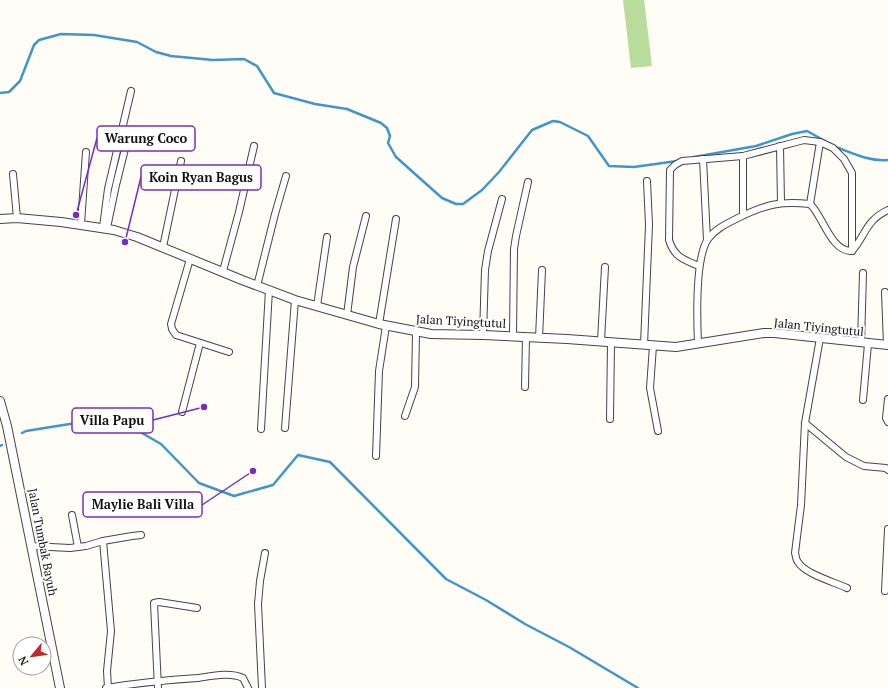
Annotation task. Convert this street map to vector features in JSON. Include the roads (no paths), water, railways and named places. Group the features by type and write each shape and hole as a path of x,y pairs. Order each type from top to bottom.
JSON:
{"street":[{"path":"105,228 108,189 131,90"},
{"path":"699,266 676,255 671,248 669,240 669,179 670,170 674,165 682,161 743,156 804,140 820,142 833,148 844,159 852,173 852,250"},
{"path":"105,228 127,141"},
{"path":"820,142 810,204 832,239 843,250 852,250"},
{"path":"223,272 239,212 254,146"},
{"path":"780,146 781,203"},
{"path":"81,224 86,152"},
{"path":"743,156 743,215"},
{"path":"698,344 699,266 707,240 703,159"},
{"path":"163,247 181,161"},
{"path":"14,174 17,218"},
{"path":"257,286 286,176"},
{"path":"644,345 649,225 647,181"},
{"path":"513,336 514,250 528,182"},
{"path":"483,335 485,270 488,251 502,199"},
{"path":"707,240 718,229 743,215 770,204 810,204"},
{"path":"852,250 873,220 888,210"},
{"path":"347,315 353,266 366,216"},
{"name":"Jalan Tiyingtutul","path":"0,219 17,218 81,224 105,228 137,237 295,300 382,325 416,332 431,334 513,336 676,347 764,333 887,345"},
{"path":"376,456 382,325 396,219"},
{"path":"317,306 326,237"},
{"path":"190,259 171,327 176,335 229,352"},
{"path":"601,342 605,267"},
{"path":"539,338 542,270"},
{"path":"863,273 865,343 863,400"},
{"path":"261,429 269,290"},
{"path":"885,292 887,345"},
{"path":"285,428 295,300"},
{"path":"405,416 415,387 416,332"},
{"path":"525,387 526,337"},
{"path":"820,338 805,423 801,505 795,553 796,561 800,566 847,588"},
{"path":"182,412 200,342"},
{"path":"610,419 611,342"},
{"path":"653,346 650,388 658,431"},
{"path":"888,400 886,418 888,422"},
{"name":"Jalan Tumbak Bayuh","path":"0,401 7,426 60,688"},
{"path":"805,423 846,457 864,466 886,468 888,470"},
{"path":"72,515 78,547"},
{"path":"885,591 888,529"},
{"path":"31,546 70,548 141,535"},
{"path":"102,541 111,631 107,670 107,688 158,685 222,675 238,676 243,678 248,688"},
{"path":"262,688 258,604 265,553"},
{"path":"158,685 154,603 159,602 197,608"}],"waterway":[{"path":"0,93 9,92 20,81 34,45 39,40 61,34 94,35 137,42 156,52 171,56 213,60 244,59 257,66 274,93 315,104 347,109 381,123 387,128 390,136 388,143 396,157 442,198 456,204 463,204 482,190 499,172 532,130 553,121 560,122 588,136 609,166 634,167 677,161"},
{"path":"694,157 756,146 792,134 807,131 825,141"},
{"path":"833,146 874,160 888,160"},
{"path":"22,433 26,431 76,423 123,422 161,444 199,483 234,496 273,485 298,455 330,462 446,579 569,647 638,688"}],"place":[{"name":"Warung Coco","path":"76,215"},
{"name":"Koin Ryan Bagus","path":"125,242"},
{"name":"Villa Papu","path":"204,407"},
{"name":"Maylie Bali Villa","path":"253,471"}]}
